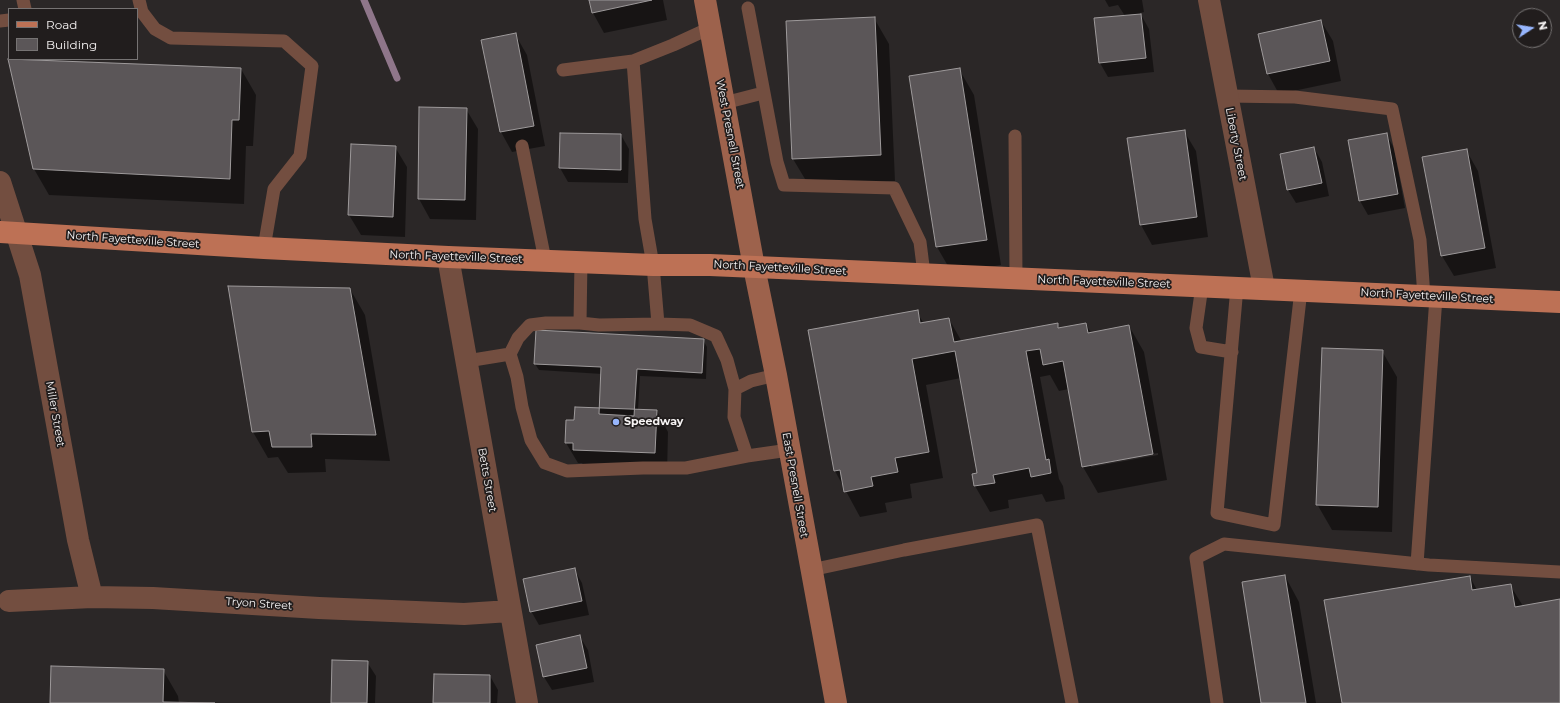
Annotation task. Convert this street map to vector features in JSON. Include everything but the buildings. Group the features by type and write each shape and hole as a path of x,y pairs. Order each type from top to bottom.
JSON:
{"main road":[{"name":"West Presnell Street","path":"705,0 754,267"},
{"name":"North Fayetteville Street","path":"8,232 264,248 448,257 710,265 1560,302"},
{"name":"East Presnell Street","path":"754,267 776,375 836,703"}],"street":[{"name":"Liberty Street","path":"1209,0 1264,288"},
{"name":"Miller Street","path":"0,182 8,232 30,275 78,540 92,597"},
{"name":"Betts Street","path":"448,257 527,703"},
{"name":"Tryon Street","path":"4,601 92,597 153,598 319,608 464,614 510,611"}],"lane":[{"path":"139,8 154,29 171,38 284,40 312,66 300,156 274,189 264,248"},
{"path":"748,8 777,162 784,185 894,188 920,242 924,274"},
{"path":"563,70 633,61 673,46 710,28"},
{"path":"633,61 645,219 653,264 658,324"},
{"path":"724,103 763,93"},
{"path":"1227,96 1295,97 1392,109 1420,240 1430,297 1417,564"},
{"path":"1015,136 1016,278"},
{"path":"522,146 545,260"},
{"path":"580,323 581,261"},
{"path":"1202,286 1196,328 1201,347 1232,352"},
{"path":"1238,287 1217,513 1274,525 1301,290"},
{"path":"747,456 734,417 734,389 727,360 716,336 690,325 600,325 546,322 530,325 518,338 510,354 517,377 522,408 531,440 545,463 568,471 636,468 686,468 747,456 789,450"},
{"path":"467,362 510,354"},
{"path":"734,389 751,381 776,375"},
{"path":"811,570 904,550 1037,525 1072,703"},
{"path":"1217,703 1196,558 1224,544 1417,564 1560,572"}],"waterway":[{"path":"364,0 397,78"}],"place":[{"name":"Speedway","path":"616,422"}]}
